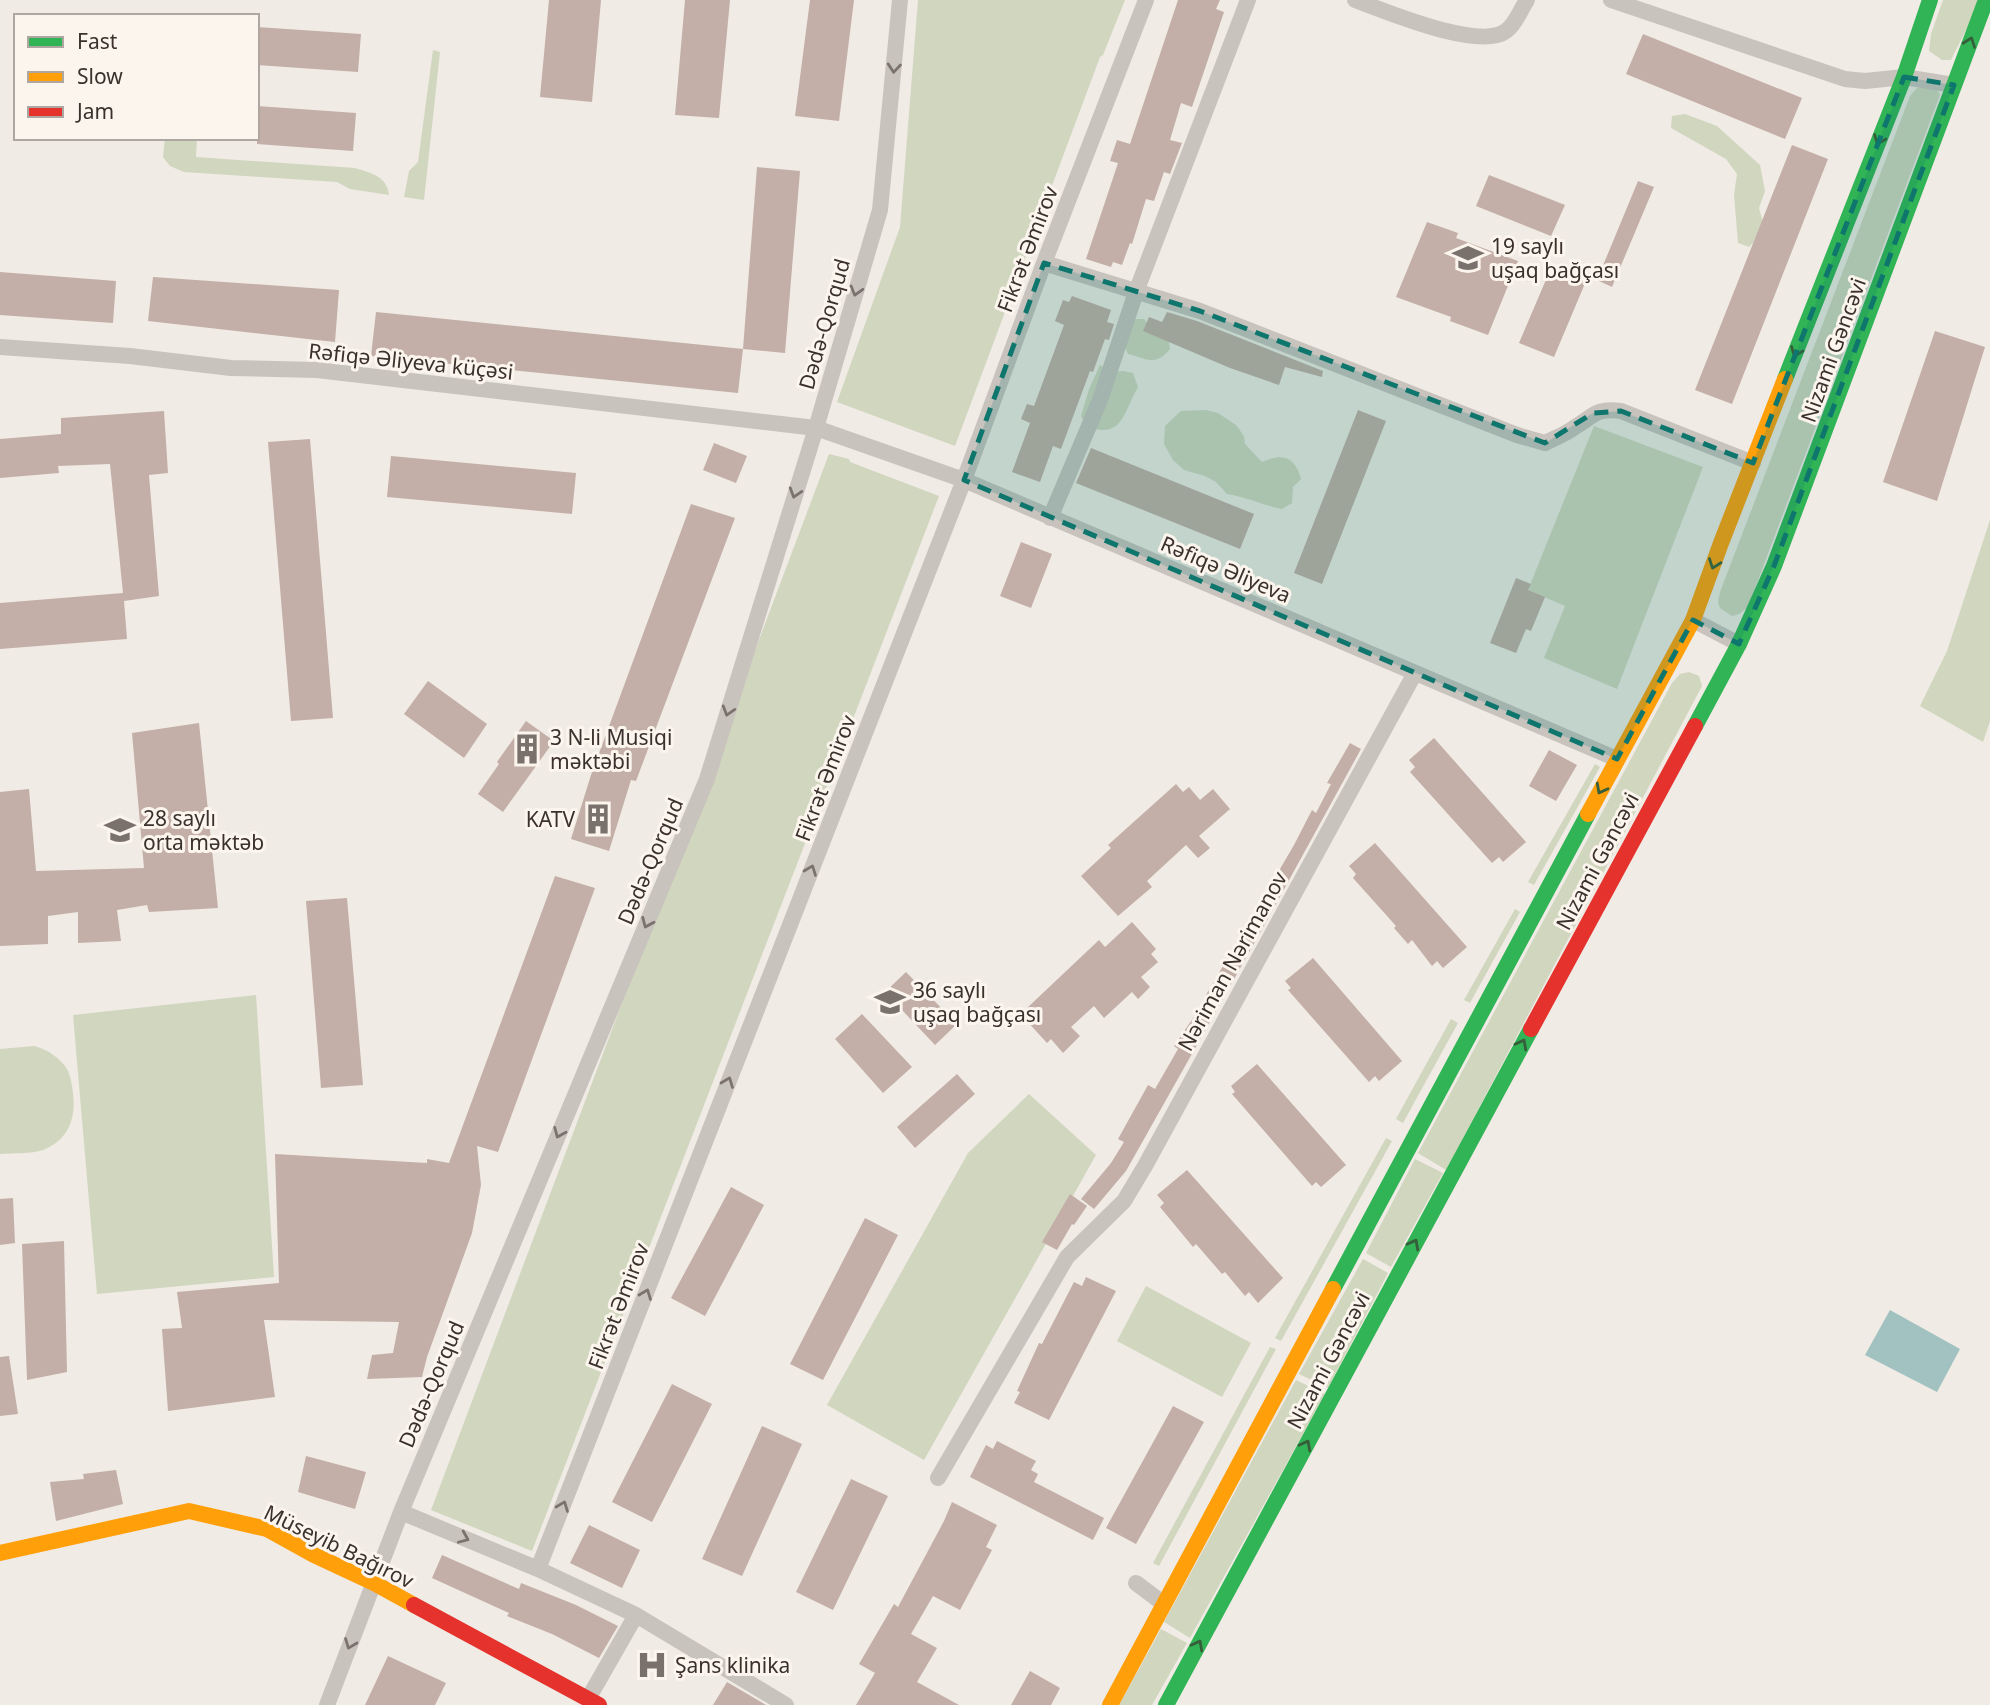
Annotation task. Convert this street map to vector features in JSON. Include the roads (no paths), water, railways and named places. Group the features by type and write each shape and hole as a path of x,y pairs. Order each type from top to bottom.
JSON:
{"main road":[{"name":"Nizami Gəncəvi","path":"1110,1705 1693,620 1904,77 1930,0"},
{"name":"Nizami Gəncəvi","path":"1166,1705 1739,644 1774,566 1986,0"},
{"name":"Müseyib Bağırov","path":"0,1553 189,1511 267,1530 374,1583 594,1702"}],"street":[{"name":"Dədə-Qorqud","path":"327,1705 401,1512 707,779 816,428 880,210 900,0"},
{"name":"Fikrət Əmirov","path":"538,1569 964,480 1044,263 1146,0"},
{"path":"1050,518 1100,400 1136,292 1248,0"},
{"path":"1355,0 1442,31 1474,36 1495,36 1507,30 1528,0"},
{"path":"1611,0 1845,79 1865,81 1904,77 1954,85"},
{"path":"1044,263 1200,312 1545,443 1575,428 1593,413 1621,411 1753,463"},
{"name":"Rəfiqə Əliyeva küçəsi","path":"0,347 130,356 232,368 317,370 816,428"},
{"name":"Rəfiqə Əliyeva","path":"816,428 964,480 1617,759"},
{"path":"1693,620 1739,644"},
{"name":"Nəriman Nərimanov","path":"939,1478 1067,1256 1124,1200 1131,1189 1415,673"},
{"path":"401,1512 538,1569 636,1615 786,1705"},
{"path":"1136,1583 1164,1604"},
{"path":"594,1702 636,1615"}],"water":[{"path":"1890,1310 1960,1349 1937,1392 1865,1355"}],"place":[{"name":"19 saylı uşaq bağçası","path":"1468,258"},
{"name":"3 N-li Musiqi məktəbi","path":"527,749"},
{"name":"KATV","path":"598,819"},
{"name":"28 saylı orta məktəb","path":"120,830"},
{"name":"36 saylı uşaq bağçası","path":"890,1002"},
{"name":"Şans klinika","path":"652,1665"}]}
